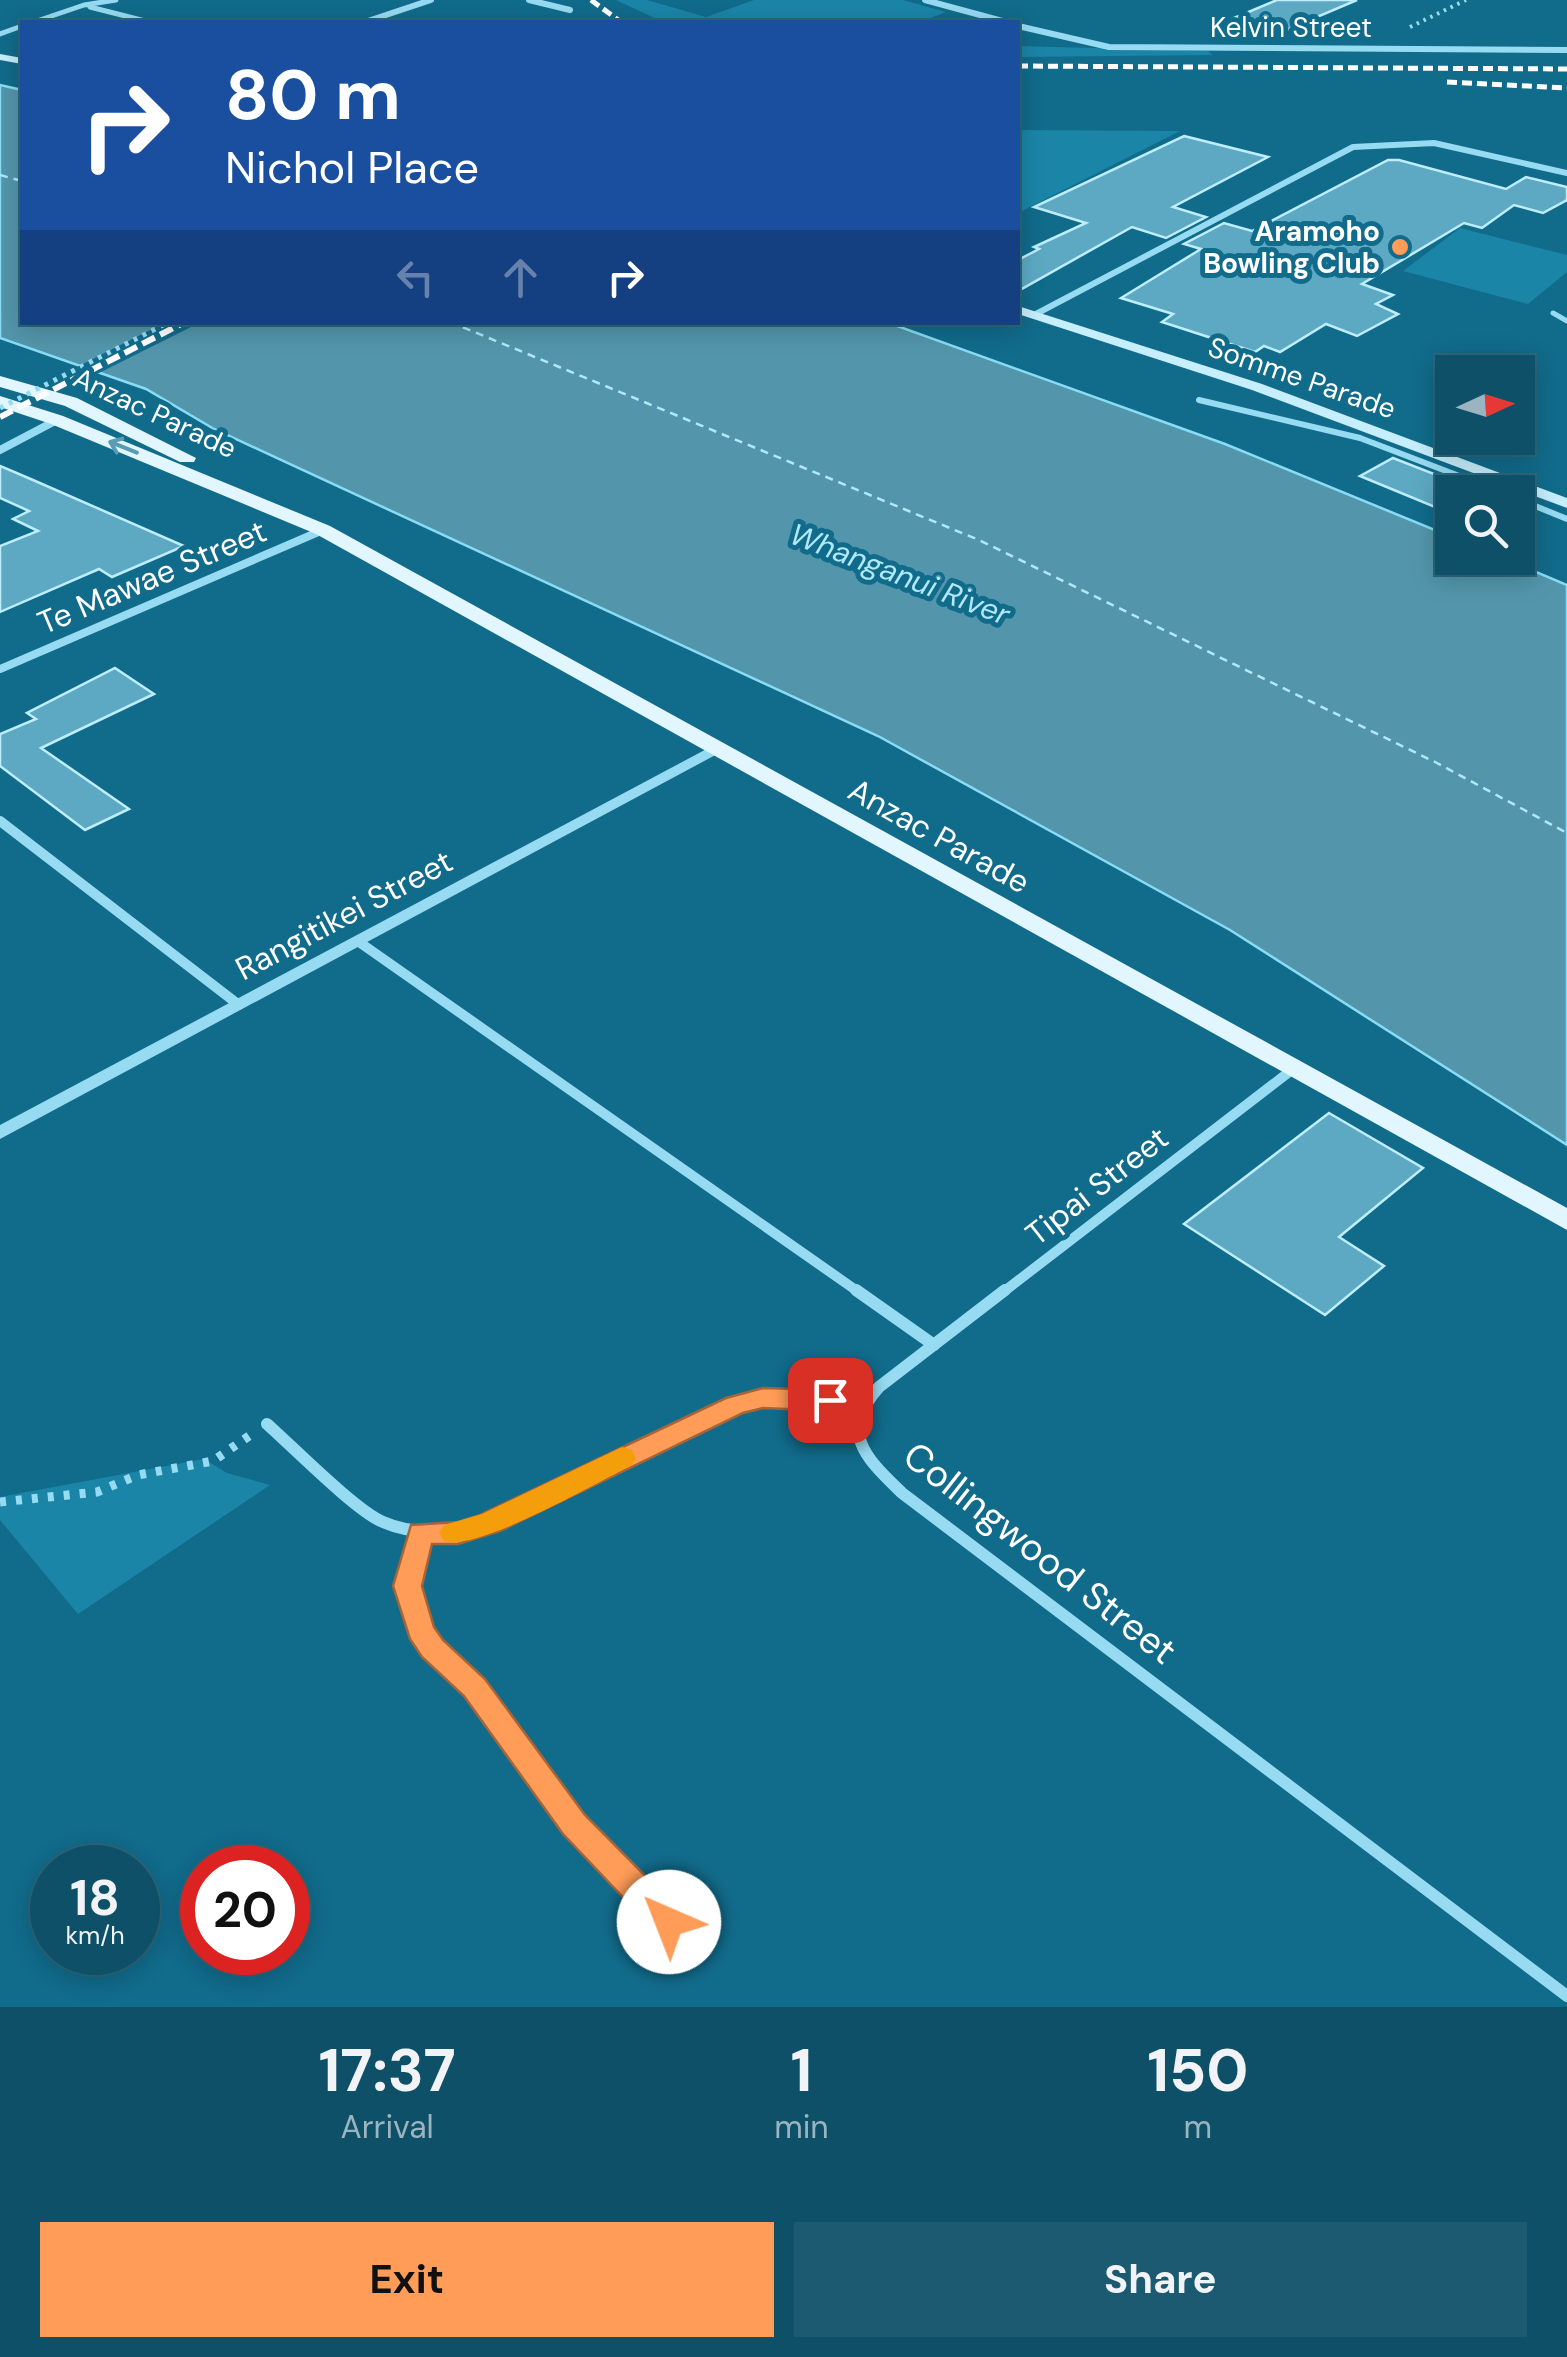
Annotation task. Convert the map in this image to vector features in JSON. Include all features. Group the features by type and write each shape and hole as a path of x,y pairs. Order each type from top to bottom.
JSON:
{"main road":[{"name":"Somme Parade","path":"1020,311 1275,394 1567,503"},
{"name":"Anzac Parade","path":"0,381 114,420 323,530 1567,1220"},
{"name":"Anzac Parade","path":"0,404 57,420 279,509"}],"street":[{"path":"371,20 431,0"},
{"path":"529,0 570,10"},
{"path":"925,0 999,20"},
{"name":"Kelvin Street","path":"1020,26 1108,47 1567,50"},
{"path":"1034,316 1342,152 1366,144 1400,142 1466,147 1567,173"},
{"path":"0,450 57,420"},
{"name":"Te Mawae Street","path":"0,669 323,530"},
{"name":"Rangitikei Street","path":"0,1134 716,750"},
{"path":"0,821 240,1005"},
{"path":"267,1424 363,1510 394,1528 458,1533 490,1523 706,1416 748,1401 796,1398 863,1404 879,1387 934,1346 358,942"},
{"name":"Tipai Street","path":"934,1346 1294,1070"},
{"name":"Collingwood Street","path":"863,1404 856,1423 858,1442 875,1466 902,1492 1567,1996"}],"lane":[{"path":"40,20 84,5 116,0"},
{"path":"84,5 141,20"},
{"path":"1553,313 1567,321"},
{"path":"1199,400 1341,432 1456,475"},
{"path":"1535,506 1567,518"},
{"path":"421,1533 408,1586 420,1630 432,1648 475,1688 574,1824 669,1922"}],"path":[{"path":"1368,48 1466,0"},
{"path":"0,404 163,325"},
{"path":"0,1502 97,1492 138,1474 213,1461 267,1424"}],"shaded area":[{"path":"616,0 647,0 706,17 754,0 903,0 946,12 925,20 659,20"},
{"path":"1020,46 1208,51 1213,55 1020,57"},
{"path":"1020,130 1180,131 1020,212"},
{"path":"1460,228 1567,255 1567,272 1528,304 1403,271"},
{"path":"204,1459 227,1473 270,1485 78,1614 0,1520 0,1497"}],"water":[{"name":"Whanganui River","path":"0,85 20,90 20,325 895,325 1225,444 1435,530 1435,575 1535,575 1535,572 1567,585 1567,1145 1230,930 878,736 214,429 146,389 0,338"}],"pier":[{"path":"160,325 195,325 93,376 73,369"}],"building":[{"path":"1277,0 1357,0 1284,31 1234,18"},
{"path":"1184,136 1268,157 1173,207 1206,217 1166,238 1132,227 1020,290 1020,259 1039,249 1034,247 1086,223 1034,207"},
{"path":"1388,160 1506,189 1526,177 1567,187 1567,200 1543,213 1514,205 1482,228 1464,223 1362,284 1393,295 1376,304 1398,314 1357,336 1326,324 1280,352 1264,346 1255,352 1162,322 1173,314 1121,298 1201,249 1184,244 1224,223 1252,231"},
{"path":"1393,458 1437,475 1435,507 1360,476"},
{"path":"0,466 184,546 112,577 99,569 0,612 0,546 38,531 13,519 29,511 0,498"},
{"path":"115,668 154,694 41,748 129,809 85,830 0,766 0,734 36,719 27,713"},
{"path":"1329,1113 1423,1168 1339,1237 1384,1266 1325,1315 1184,1224"}],"ferry route":[{"path":"0,175 20,180"},
{"path":"457,325 979,540 1437,763 1567,833"}],"railway":[{"path":"591,0 618,20"},
{"path":"1020,66 1567,69"},
{"path":"1447,82 1567,88"},
{"path":"0,417 179,325"}],"slow traffic":[{"path":"454,1533 490,1523 622,1458"}],"place":[{"name":"Aramoho Bowling Club","path":"1400,247"}],"route":[{"path":"669,1922 574,1824 475,1688 432,1648 420,1630 408,1586 421,1533 458,1533 490,1523 706,1416 748,1401 830,1400"}]}
